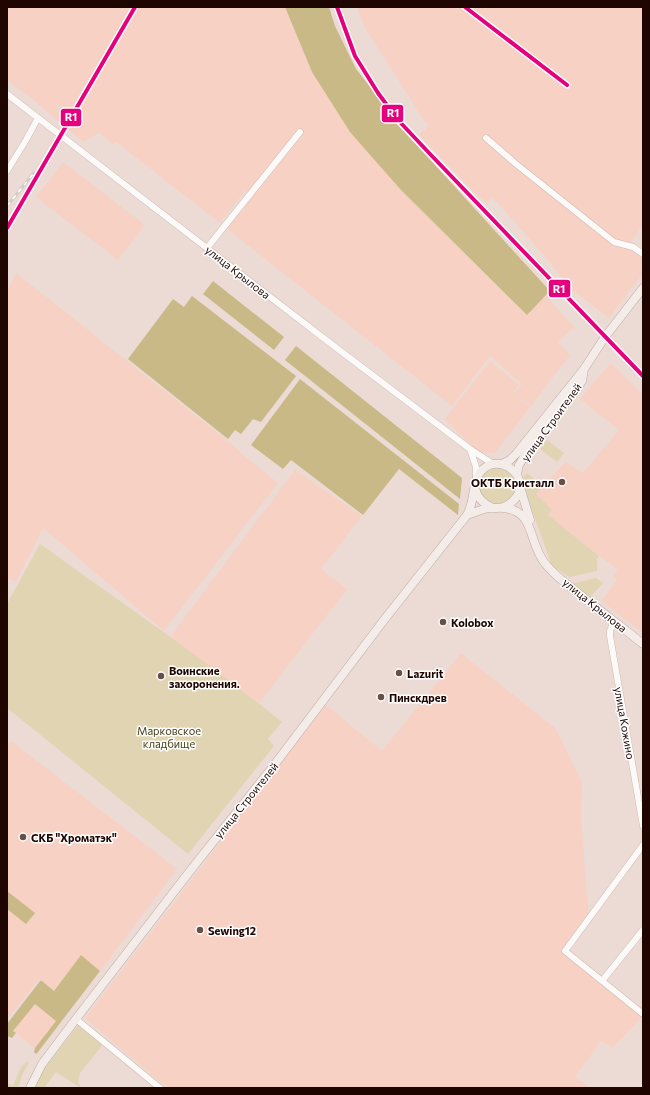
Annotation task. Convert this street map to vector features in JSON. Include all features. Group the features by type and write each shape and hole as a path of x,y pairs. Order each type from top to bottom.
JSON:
{"main road":[{"name":"улица Строителей","path":"30,1088 38,1071 76,1019 190,871 290,745 384,620 467,515 478,475 489,465 499,464 510,460 516,454 584,368 605,337 643,288"},
{"name":"улица Строителей","path":"520,487 517,474 519,465 578,387 582,381 584,368"},
{"name":"улица Строителей","path":"499,464 513,470 517,474"},
{"path":"475,484 476,493 483,502 493,508"},
{"path":"467,515 493,508 503,508 514,501 518,495 520,487"},
{"name":"улица Крылова","path":"520,487 528,516 547,566"},
{"name":"улица Крылова","path":"503,508 513,509 523,515 537,550 547,566 572,588 643,644"}],"street":[{"name":"улица Крылова","path":"7,94 470,449 490,462 499,464"},
{"path":"7,170 38,118"},
{"path":"207,248 300,132"},
{"path":"486,138 516,164 614,242 633,247 643,254"},
{"path":"470,449 476,467 475,484"},
{"name":"улица Кожино","path":"614,621 611,626 610,636 643,826"},
{"path":"642,1012 565,951 643,845"},
{"path":"602,981 643,930"},
{"path":"76,1019 160,1088"}],"shaded area":[{"path":"7,7 285,7 312,72 527,315 546,296 574,327 558,342 570,355 531,406 514,394 522,384 490,356 452,406 227,229 253,197 215,166 245,191 220,223 116,142 113,144 99,133 83,142 7,80"},
{"path":"285,7 329,7 335,26 356,69 385,106 392,118 550,291 527,315 401,190 350,132 312,72"},
{"path":"357,7 643,7 643,224 628,247 643,257 643,273 609,318 569,287 544,255 493,198 487,203 478,196 419,135 429,126 423,119 364,26"},
{"path":"63,162 145,225 118,260 36,197"},
{"path":"16,273 234,446 278,483 164,631 43,528 16,582 7,578 7,291"},
{"path":"213,281 284,337 274,350 203,294"},
{"path":"192,296 296,376 261,422 253,419 241,434 235,430 228,439 128,359 173,299 184,307"},
{"path":"296,346 462,478 460,499 285,360"},
{"path":"490,361 519,385 513,393 530,407 495,453 478,452 445,419"},
{"name":"ОКТБ Кристалл","path":"611,363 643,395 643,633 602,601 617,580 613,576 618,570 547,515 535,494 566,462 583,473 619,430 580,399"},
{"path":"300,379 459,504 458,515 399,469 363,515 291,460 283,469 251,445"},
{"path":"295,470 362,516 321,569 347,589 259,703 170,637"},
{"path":"461,653 556,729 582,783 581,818 589,920 564,954 642,1017 612,1048 601,1041 575,1077 590,1088 168,1088 85,1018 326,705 382,751"},
{"path":"11,741 177,869 100,971 81,955 54,991 39,979 7,1019 7,744"},
{"path":"7,891 35,913 26,924 7,909"},
{"path":"81,955 100,971 38,1052 36,1054 34,1052 35,1048 56,1021 35,1004 13,1031 16,1033 12,1038 7,1036 7,1024 40,981 54,991"},
{"path":"35,1004 56,1021 35,1048 13,1031"}],"green space":[{"path":"547,440 564,453 557,462 540,449"},
{"path":"495,467 503,469 513,475 516,485 515,490 508,502 491,505 479,494 479,479 486,471"},
{"path":"527,473 543,486 536,494 552,510 548,515 599,556 597,559 597,571 569,577 552,566 528,499 523,477"},
{"name":"Марковское кладбище","path":"40,544 193,653 282,722 268,739 274,746 188,854 7,708 7,604"},
{"path":"596,578 603,583 589,598 571,584"},
{"path":"79,1024 101,1042 101,1047 80,1073 78,1082 81,1088 56,1072 44,1088 33,1088 44,1069"},
{"path":"28,1061 29,1063 23,1073 18,1088 7,1088 7,1084 13,1086 20,1069"}],"railway":[{"path":"7,228 135,7"},
{"path":"465,7 567,85"},
{"path":"7,206 34,173"}],"transit line":[{"name":"R1","path":"7,228 135,7"},
{"name":"R1","path":"337,7 355,56 378,93 398,120 643,376"},
{"name":"R1","path":"465,7 567,85"}],"place":[{"name":"ОКТБ Кристалл","path":"562,482"},
{"name":"Kolobox","path":"443,622"},
{"name":"Lazurit","path":"399,673"},
{"name":"Воинские захоронения.","path":"161,676"},
{"name":"Пинскдрев","path":"381,697"},
{"name":"СКБ \"Хроматэк\"","path":"23,837"},
{"name":"Sewing12","path":"200,930"}]}
